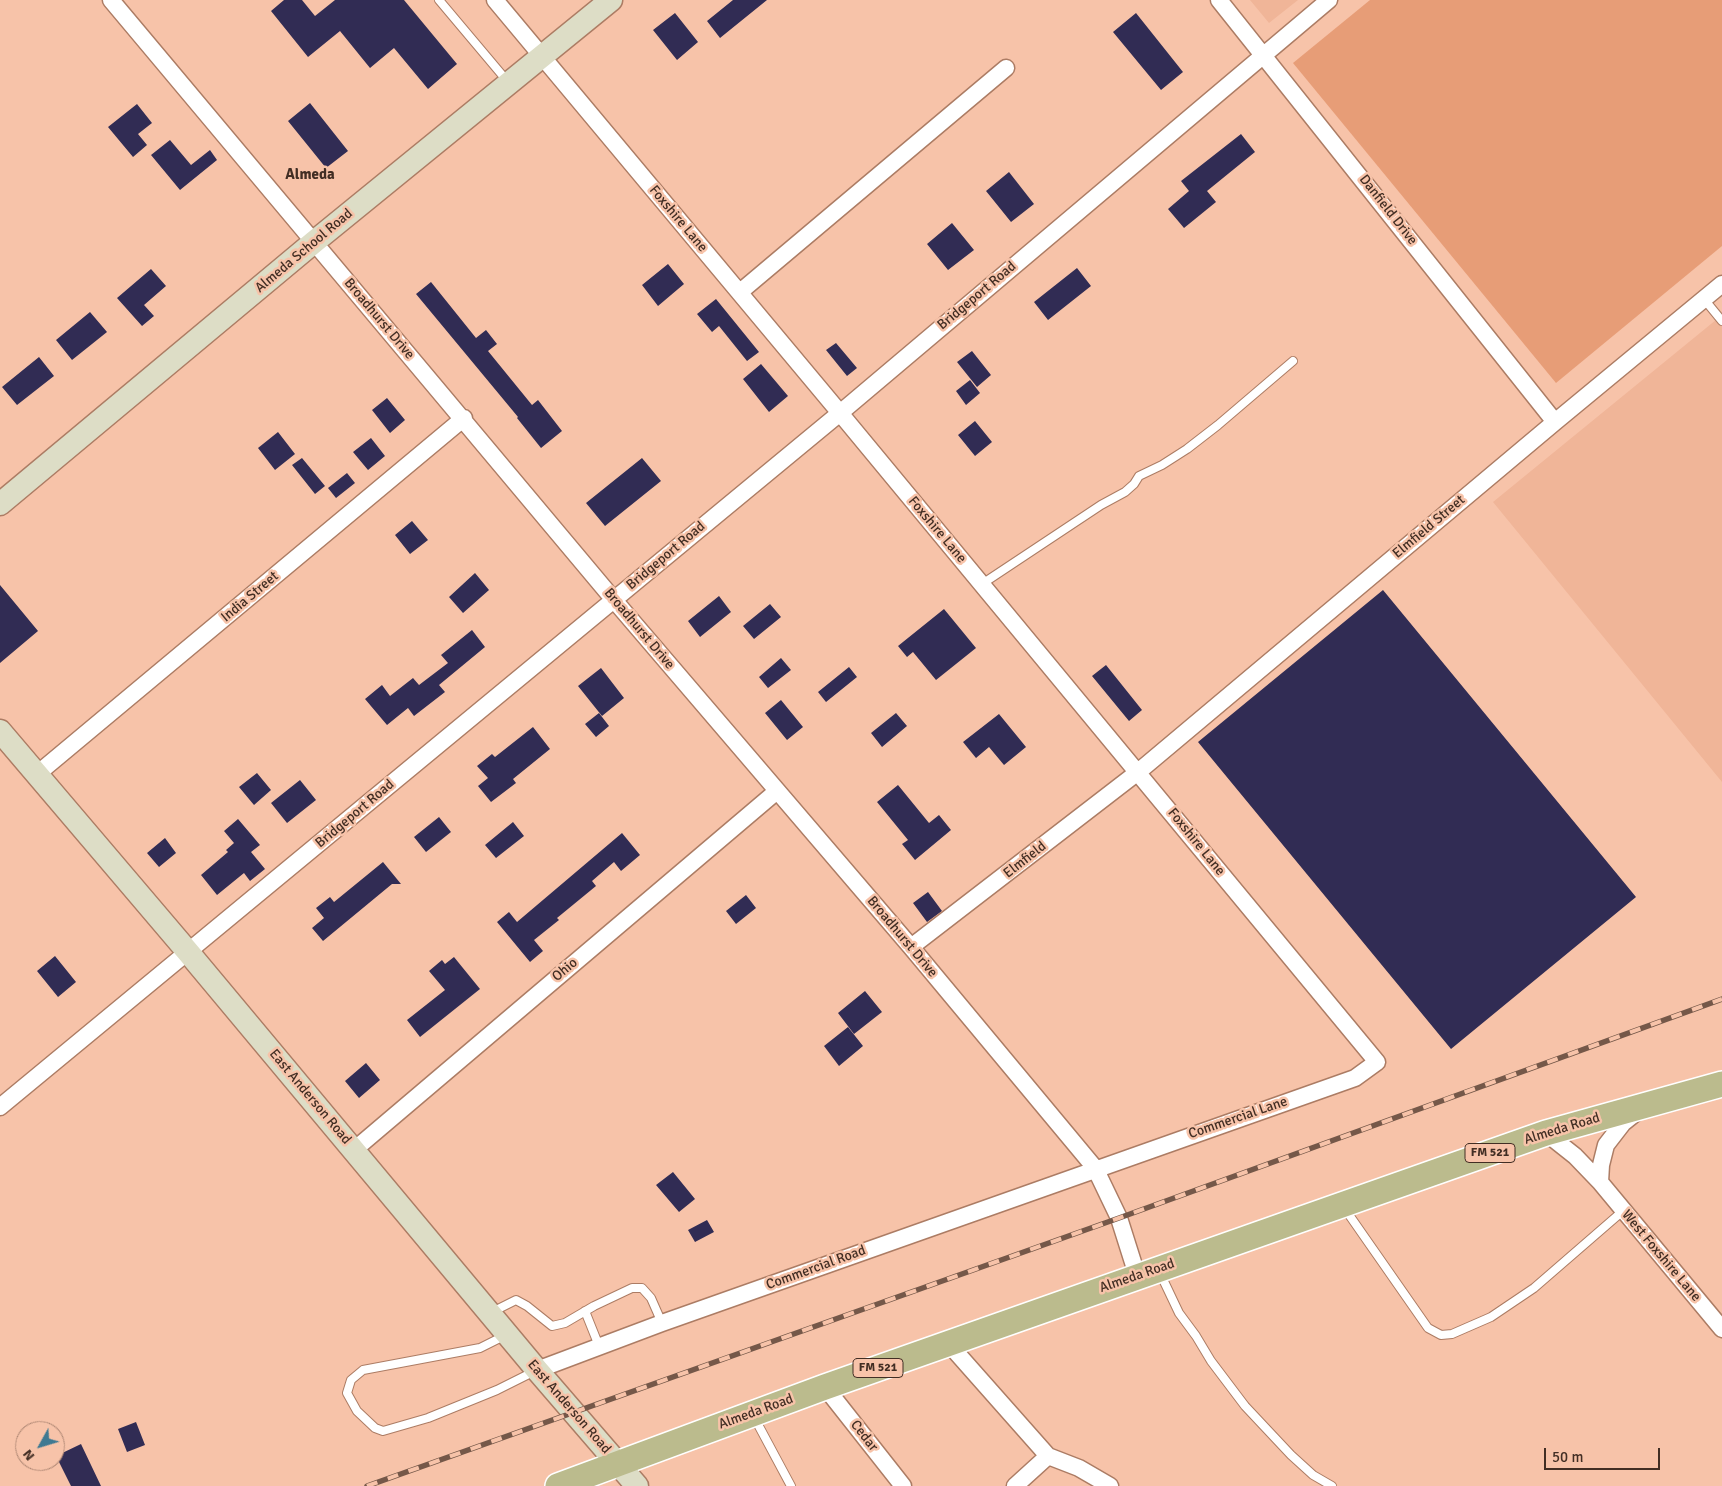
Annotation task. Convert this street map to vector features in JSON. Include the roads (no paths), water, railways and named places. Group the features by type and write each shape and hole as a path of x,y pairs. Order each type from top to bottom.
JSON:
{"main road":[{"name":"Almeda Road","path":"558,1486 948,1343 1546,1133 1722,1084"}],"street":[{"name":"Broadhurst Drive","path":"111,0 464,418 614,600 911,947 1095,1168 1148,1272"},
{"name":"Foxshire Lane","path":"495,0 740,292 1377,1062"},
{"name":"Almeda School Road","path":"0,504 314,242 611,0"},
{"name":"Danfield Drive","path":"1219,0 1264,54 1555,422"},
{"name":"Bridgeport Road","path":"0,1107 840,413 1329,0"},
{"path":"740,292 1006,68"},
{"name":"Elmfield Street","path":"1138,772 1722,284"},
{"name":"India Street","path":"36,775 464,418"},
{"name":"East Anderson Road","path":"0,731 188,952 537,1370 637,1486"},
{"name":"Elmfield","path":"911,947 1138,772"},
{"name":"Ohio","path":"354,1150 777,791"},
{"name":"Commercial Lane","path":"1095,1168 1355,1078 1377,1062"},
{"path":"1600,1182 1601,1165 1606,1145 1623,1123 1646,1104"},
{"name":"West Foxshire Lane","path":"1546,1133 1575,1156 1600,1182 1722,1330"},
{"name":"Commercial Road","path":"537,1370 662,1323 1095,1168"},
{"path":"948,1343 1048,1456 1080,1468 1110,1486"},
{"name":"Cedar","path":"825,1387 903,1486"},
{"path":"1017,1485 1048,1456"}],"lane":[{"path":"439,0 509,84"},
{"path":"1704,299 1722,321"},
{"path":"982,584 1124,492 1134,484 1139,476 1162,465 1187,449 1293,361"},
{"path":"1342,1205 1428,1328 1441,1335 1452,1334 1491,1316 1534,1288 1624,1210"},
{"path":"1148,1272 1245,1406 1291,1455 1313,1475 1332,1486"},
{"path":"490,1313 516,1300 527,1306 552,1326 565,1323 632,1288 642,1288 651,1298 662,1323"},
{"path":"585,1311 600,1346"},
{"path":"508,1334 480,1348 362,1370 351,1380 347,1393 357,1411 375,1428 383,1431 437,1414 497,1390 537,1370"},
{"path":"752,1414 791,1486"}],"railway":[{"path":"367,1486 1119,1218 1722,999"}],"district":[{"name":"Almeda","path":"310,175"}]}
